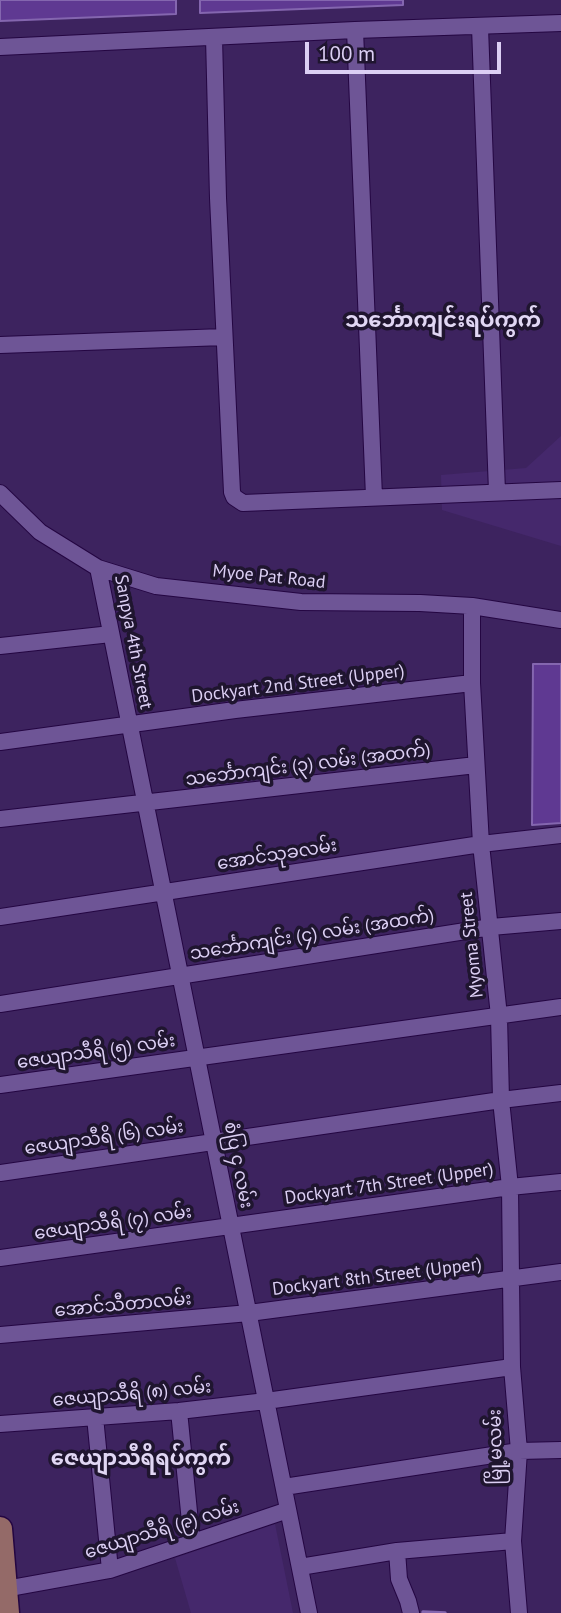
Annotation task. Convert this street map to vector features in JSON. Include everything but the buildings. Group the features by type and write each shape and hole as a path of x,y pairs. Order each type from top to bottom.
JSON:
{"main road":[{"path":"0,1529 6,1601"}],"street":[{"path":"0,47 561,23"},
{"path":"480,27 497,492"},
{"path":"355,30 374,497"},
{"path":"214,37 224,337 234,497 243,503 561,490"},
{"path":"0,345 224,337"},
{"name":"Myoe Pat Road","path":"0,494 40,532 98,568 156,586 301,602 472,606 561,621"},
{"name":"Sanpya 4th Street","path":"98,568 130,724"},
{"name":"Myoma Street","path":"472,606 476,765 481,844 499,1016 501,1100 510,1187 511,1279"},
{"path":"0,646 111,634"},
{"name":"Dockyart 2nd Street (Upper)","path":"0,742 472,684"},
{"name":"စံပြ ၄ လမ်း","path":"130,724 309,1613"},
{"name":"သင်္ဘောကျင်း (၃) လမ်း (အထက်)","path":"0,820 476,765"},
{"name":"အောင်သုခလမ်း","path":"0,916 481,844 561,835"},
{"name":"သင်္ဘောကျင်း (၄) လမ်း (အထက်)","path":"0,1004 491,927 561,921"},
{"name":"ဇေယျာသီရိ (၅) လမ်း","path":"0,1085 561,1007"},
{"name":"ဇေယျာသီရိ (၆) လမ်း","path":"0,1173 561,1093"},
{"name":"Dockyart 7th Street (Upper)","path":"231,1226 561,1182"},
{"name":"ဇေယျာသီရိ (၇) လမ်း","path":"0,1258 231,1226"},
{"name":"Dockyart 8th Street (Upper)","path":"249,1313 561,1272"},
{"name":"မြို့မလမ်း","path":"511,1279 512,1367 519,1451 513,1541 519,1613"},
{"name":"အောင်သီတာလမ်း","path":"0,1335 249,1313"},
{"name":"ဇေယျာသီရိ (၈) လမ်း","path":"0,1424 179,1411 512,1367"},
{"path":"179,1411 192,1542"},
{"path":"95,1417 110,1570"},
{"path":"284,1487 519,1451 561,1450"},
{"name":"ဇေယျာသီရိ (၉) လမ်း","path":"6,1601 110,1570 288,1510"},
{"path":"300,1567 397,1551 513,1541"},
{"path":"397,1551 399,1579 411,1613"}],"shaded area":[{"path":"0,0 176,0 176,14 0,21"},
{"path":"200,0 403,0 403,5 200,13"},
{"path":"561,436 561,546 442,510 441,475 526,468"},
{"path":"533,664 561,664 561,823 532,825"},
{"path":"275,1524 293,1613 191,1613 175,1558"}],"waterway":[{"path":"423,1612 445,1613"}],"district":[{"name":"သင်္ဘောကျင်းရပ်ကွက်","path":"443,321"},
{"name":"ဇေယျာသီရိရပ်ကွက်","path":"141,1459"}]}
